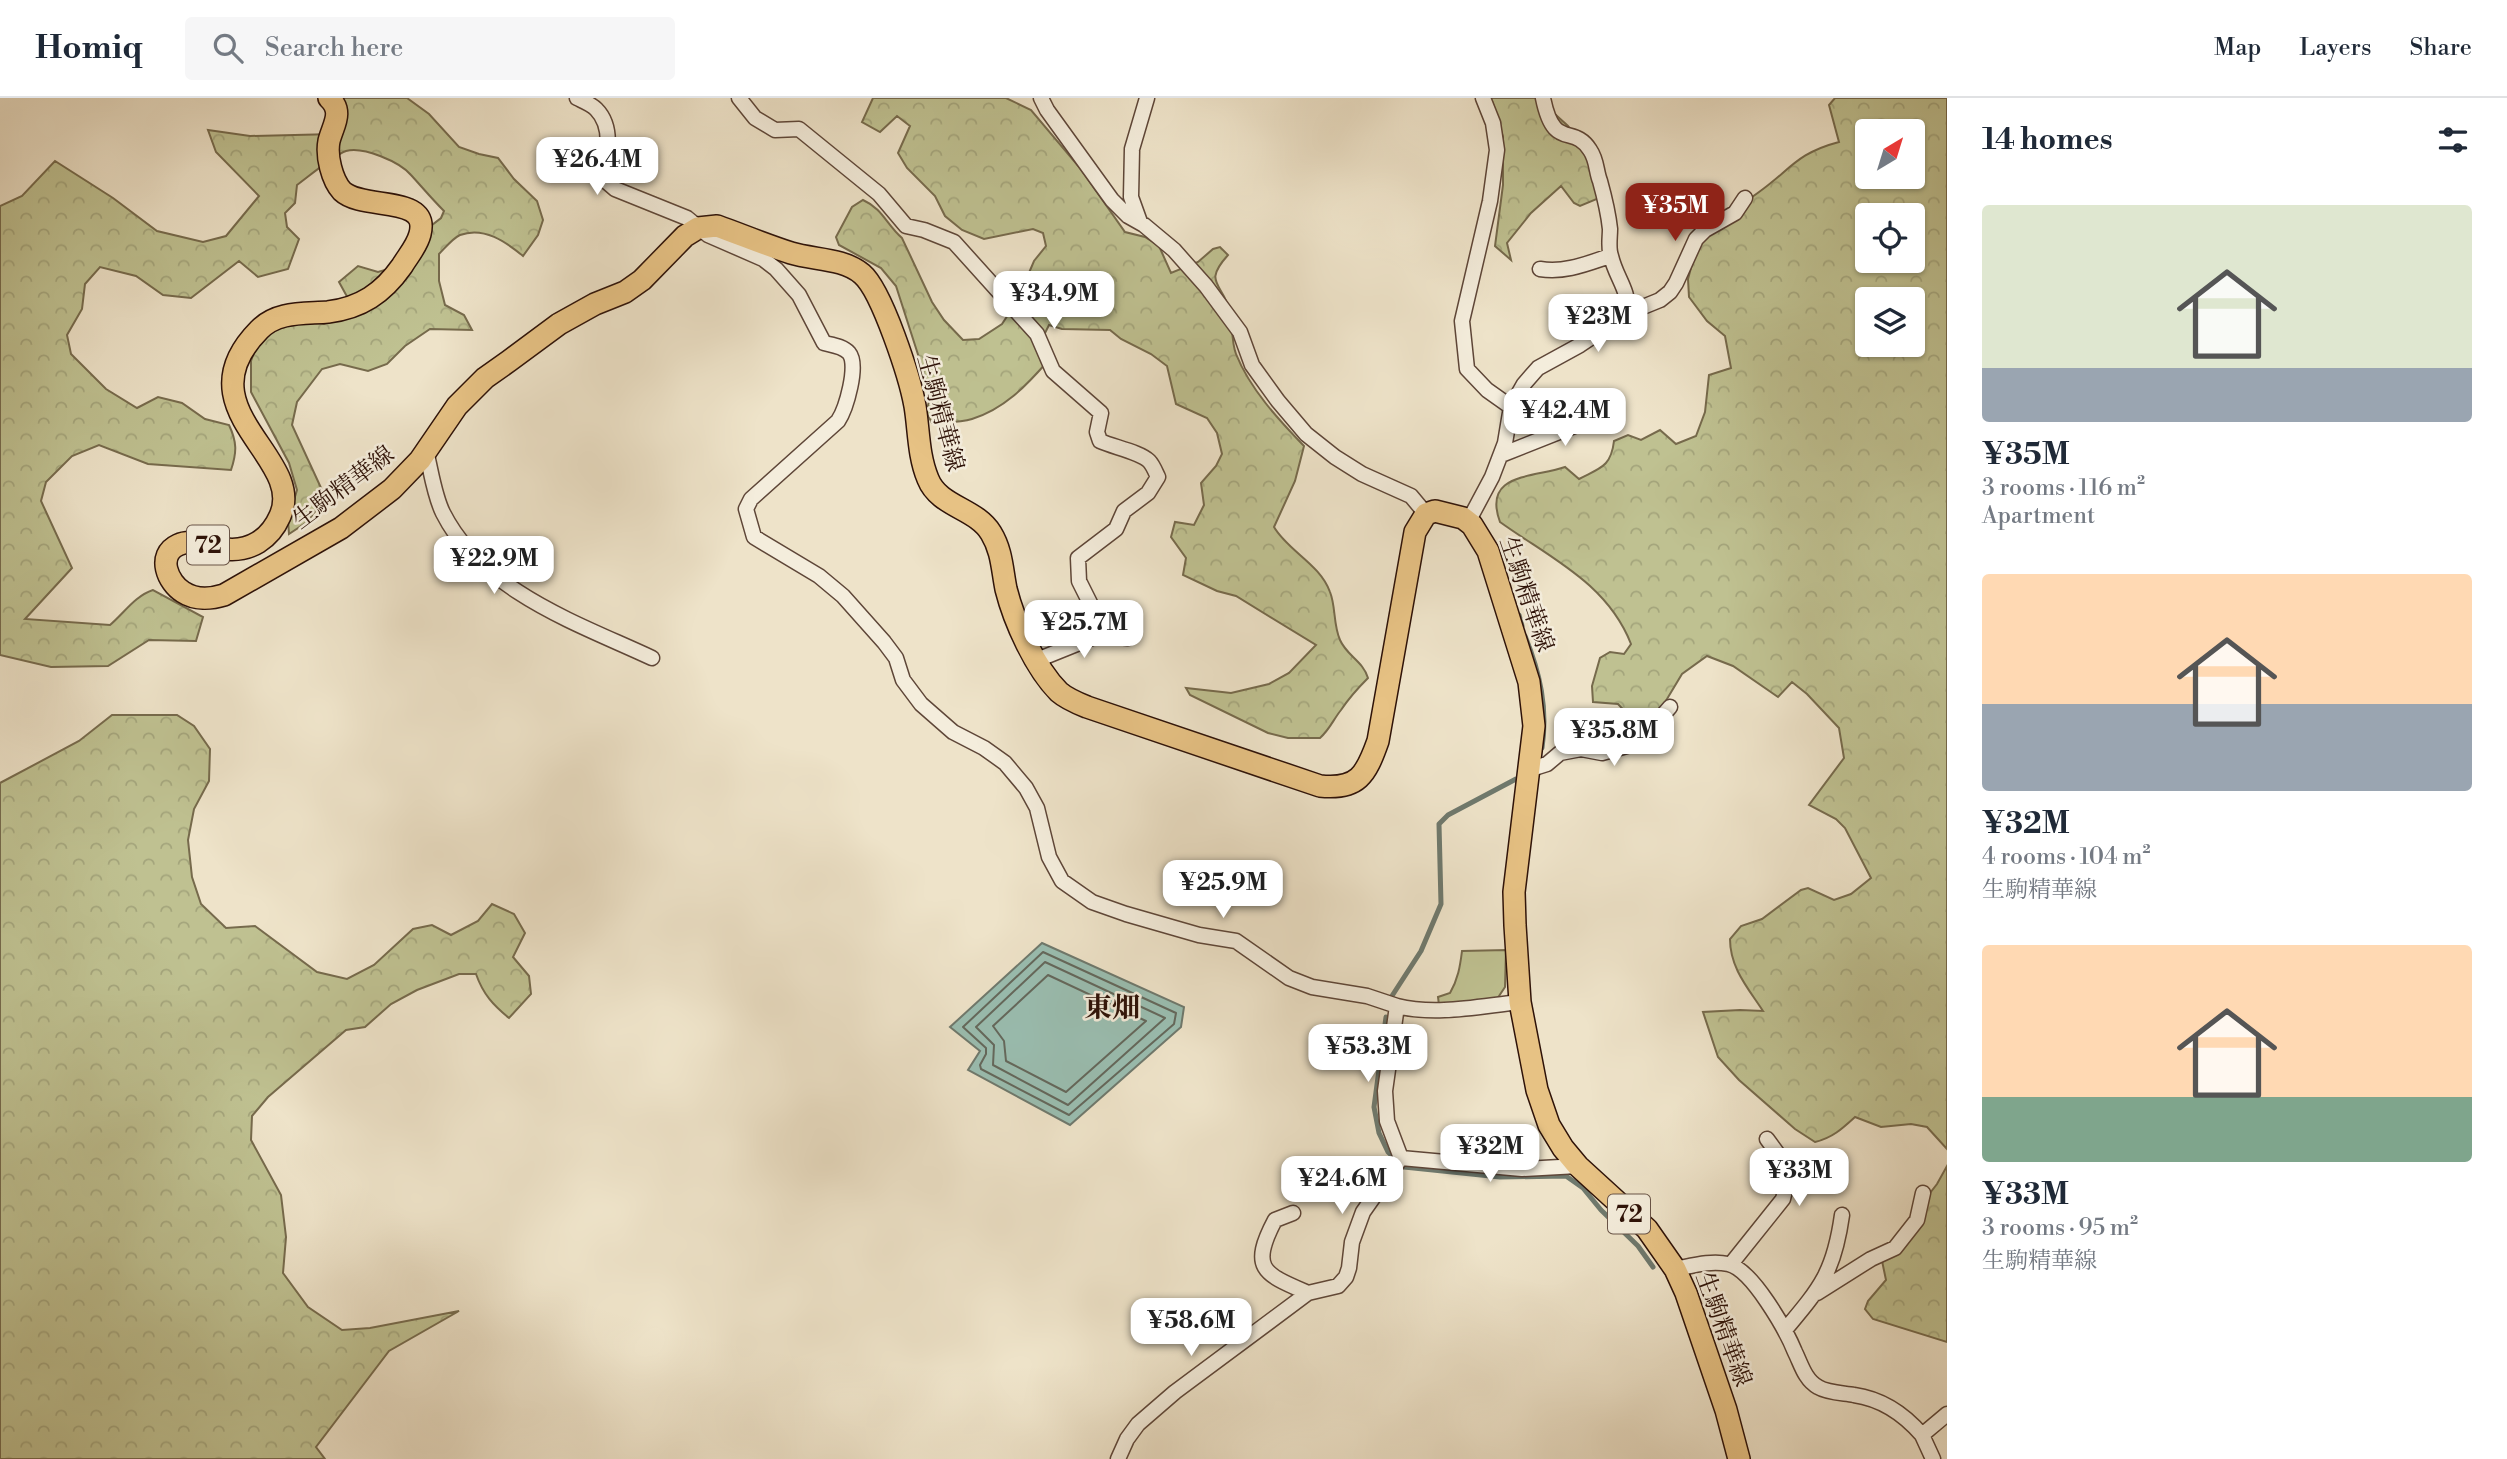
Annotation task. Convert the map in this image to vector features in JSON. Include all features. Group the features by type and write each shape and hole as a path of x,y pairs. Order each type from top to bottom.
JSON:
{"main road":[{"name":"生駒精華線","path":"329,98 338,113 329,140 328,155 340,189 352,198 367,203 399,204 410,208 420,222 421,231 416,244 381,292 366,302 346,309 282,316 260,328 242,351 233,373 234,400 241,417 272,464 280,485 283,509 266,537 256,544 225,549 191,543 178,545 171,550 166,570 172,582 184,593 213,598 238,589 341,528 407,476 457,406 485,378 559,324 594,304 625,292 685,236 698,228 717,226 796,254 849,265 864,276 877,296 911,387 918,440 928,480 936,492 947,501 989,529 1002,558 1016,622 1058,691 1079,704 1320,786 1338,788 1350,783 1364,773 1378,741 1415,532 1426,514 1435,510 1472,525 1488,551 1529,682 1534,726 1514,892 1520,1002 1537,1090 1549,1125 1563,1148 1578,1166 1647,1229 1675,1269 1686,1293 1726,1410 1739,1459"}],"street":[{"path":"577,98 594,107 604,120 608,141 607,159 601,177 615,189 687,218 698,228 763,259 776,269 799,295 824,342 840,346 850,353 854,365 844,412 838,421 751,499 747,509 754,537 819,576 843,596 896,658 903,680 921,704 953,732 985,748 1005,763 1026,788 1037,808 1049,857 1062,881 1092,902 1126,914 1199,935 1236,941 1289,978 1312,987 1367,996 1415,1011 1520,1002"},
{"path":"739,98 755,118 775,130 799,129 879,194 906,226 954,242 1037,334 1053,371 1101,413 1097,432 1100,441 1118,450 1135,453 1150,462 1158,477 1148,493 1124,511 1115,529 1077,558 1079,581 1096,615 1099,635"},
{"path":"1041,98 1112,200 1128,216 1140,222 1174,250 1206,286 1240,332 1252,365 1306,433 1335,457 1362,474 1411,496 1426,514"},
{"path":"1140,222 1131,197 1132,149 1147,98"},
{"path":"1483,98 1493,123 1497,150 1490,201 1462,321 1467,369 1487,390 1511,407"},
{"path":"1543,98 1552,127 1559,133 1585,144 1597,164 1599,180 1606,198 1610,256 1629,298 1628,313"},
{"path":"1468,522 1501,455 1511,407 1524,384 1538,368 1580,345 1628,313 1660,300 1670,292 1696,239 1704,230 1735,214 1745,198"},
{"path":"1540,269 1569,270 1610,256"},
{"path":"1501,455 1602,415 1612,408"},
{"path":"426,450 441,511 458,538 494,575 538,605 652,658"},
{"path":"1038,660 1099,635 1128,638"},
{"path":"1528,770 1547,764 1560,753 1581,749 1602,753 1630,745 1644,737 1670,707"},
{"path":"1396,1006 1385,1091 1387,1121 1401,1157"},
{"path":"1731,1264 1783,1199 1788,1178 1783,1161 1766,1139"},
{"path":"1401,1157 1522,1169 1578,1166"},
{"path":"1118,1459 1127,1438 1138,1424 1166,1400 1308,1293 1338,1286 1346,1277 1352,1241 1363,1212 1401,1157"},
{"path":"1817,1293 1871,1259 1895,1248 1917,1220 1923,1193"},
{"path":"1293,1213 1275,1220 1264,1240 1261,1260 1266,1271 1277,1280 1308,1293"},
{"path":"1785,1330 1817,1293 1834,1261 1842,1215"},
{"path":"1675,1269 1716,1263 1731,1264 1767,1300 1785,1330 1805,1375 1817,1387 1876,1401 1906,1417 1922,1435 1933,1459"},
{"path":"1922,1435 1947,1414"}],"green space":[{"path":"337,98 407,98 429,114 459,147 498,158 514,179 537,201 543,220 538,235 523,256 502,241 478,233 457,236 439,254 439,281 445,305 464,315 472,330 430,329 405,346 387,364 368,371 340,364 322,369 297,402 292,425 322,490 320,505 307,522 289,534 288,520 297,490 289,463 251,392 251,361 258,341 290,313 324,324 343,316 350,302 339,282 358,266 378,272 399,266 423,232 441,218 444,211 399,165 371,153 346,151 297,185 295,203 285,213 287,227 299,239 288,269 258,277 239,261 191,298 163,295 136,276 100,267 85,284 82,309 67,335 71,354 106,389 137,408 158,397 182,403 205,419 229,425 235,442 234,458 231,470 148,464 99,445 72,456 46,482 41,501 72,568 25,619 110,625 135,600 153,590 203,617 196,641 149,640 108,666 51,667 0,655 0,206 22,196 55,161 113,198 157,231 203,242 226,236 259,196 216,152 208,130 250,136 335,134"},
{"path":"873,98 1006,98 1031,110 1080,168 1125,232 1145,237 1159,246 1171,273 1198,262 1213,249 1220,247 1228,255 1215,278 1230,312 1236,354 1257,391 1304,446 1295,481 1274,527 1325,582 1332,598 1340,640 1368,678 1350,697 1320,738 1288,738 1268,733 1190,695 1186,688 1231,693 1269,684 1289,673 1316,645 1236,596 1217,591 1183,575 1186,558 1171,537 1175,522 1194,525 1204,505 1201,483 1216,466 1222,454 1217,433 1207,418 1176,404 1167,366 1110,330 1062,329 1049,325 1040,343 1047,362 1014,396 984,415 972,419 932,423 926,412 931,395 896,286 881,268 839,245 836,237 852,207 863,200 870,204 902,238 932,302 963,340 979,339 1002,324 1017,301 1034,261 1046,246 1043,233 1033,229 984,239 962,230 945,216 935,196 907,168 898,153 910,126 897,116 880,132 862,122"},
{"path":"1489,98 1545,98 1546,106 1568,126 1595,165 1604,196 1580,206 1574,203 1561,186 1531,213 1507,243 1511,260 1495,246 1503,185 1503,137"},
{"path":"1835,98 1947,98 1947,1149 1927,1127 1911,1124 1881,1127 1855,1117 1837,1133 1815,1142 1795,1129 1739,1080 1718,1057 1703,1012 1763,1011 1733,959 1730,939 1741,926 1762,919 1801,890 1808,888 1834,900 1851,894 1871,878 1845,828 1836,819 1809,805 1844,758 1839,728 1792,682 1778,697 1733,666 1707,656 1682,674 1661,709 1643,731 1618,704 1593,702 1592,686 1600,658 1610,652 1624,654 1631,644 1621,623 1592,588 1557,560 1500,522 1496,506 1498,494 1514,480 1565,467 1579,479 1593,472 1607,462 1614,441 1628,435 1641,440 1660,430 1676,444 1696,436 1705,412 1709,375 1731,368 1725,336 1707,321 1689,297 1688,279 1702,227 1752,197 1795,162 1813,151 1839,142 1829,105"},
{"path":"112,715 177,715 194,726 210,749 209,781 194,809 188,840 192,877 201,904 226,928 255,926 317,972 347,979 374,965 413,929 432,925 451,935 478,921 492,904 514,914 525,933 513,957 529,976 531,994 509,1018 489,999 476,974 459,974 417,990 391,1004 365,1027 346,1030 268,1097 252,1116 251,1140 281,1195 286,1237 283,1273 308,1307 342,1330 370,1328 459,1311 389,1351 316,1447 325,1459 0,1459 0,783 79,741"},
{"path":"1506,950 1505,987 1497,999 1439,1005 1438,997 1450,993 1455,983 1462,951"},
{"path":"1947,1166 1947,1342 1873,1319 1865,1309 1868,1301 1886,1280 1881,1256 1937,1184"}],"water":[{"path":"1042,943 1184,1007 1181,1027 1070,1125 968,1070 980,1051 950,1027"}],"waterway":[{"path":"1519,615 1522,626"},
{"path":"1525,636 1541,691 1544,719 1542,748"},
{"path":"1390,999 1421,951 1441,904 1439,824 1448,815 1516,779"},
{"path":"1386,1017 1374,1107 1379,1133 1388,1152 1404,1167 1500,1177 1566,1176 1583,1188 1638,1246 1653,1267"}],"district":[{"name":"東畑","path":"1112,1007"}]}
